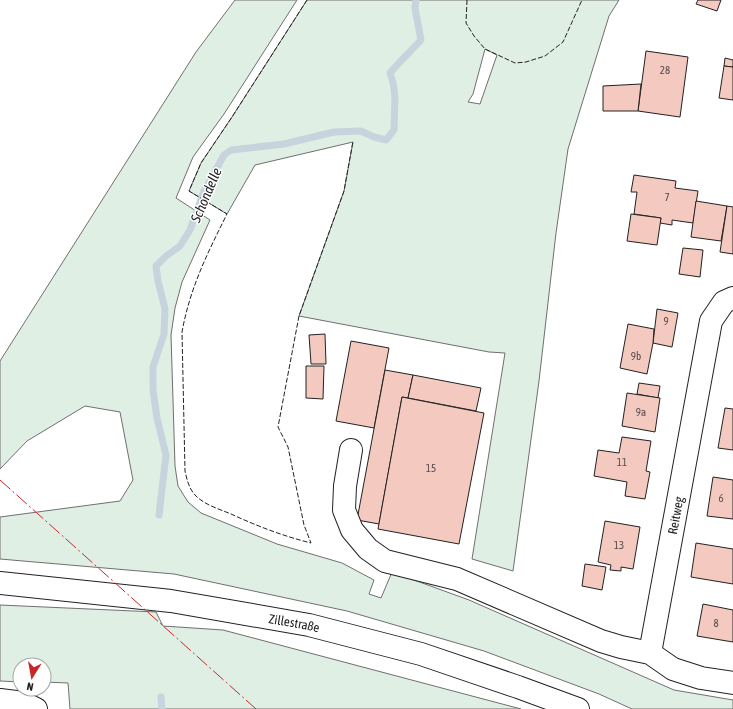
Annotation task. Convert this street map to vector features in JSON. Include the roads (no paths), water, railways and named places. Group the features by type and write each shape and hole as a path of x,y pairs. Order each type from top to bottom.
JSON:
{"main road":[{"name":"Reitweg","path":"650,653 711,321 724,302 733,298"},
{"path":"351,450 345,486 344,510 352,530 368,549 385,561 457,579 601,641 650,653 673,669 702,678 733,683"},
{"name":"Zillestraße","path":"0,583 171,601 309,625 421,654 518,686 578,709"},
{"path":"0,700 24,703 36,709"}],"waterway":[{"name":"Schondelle","path":"159,515 166,455 157,418 153,390 153,367 164,334 165,309 156,266 166,256 180,246 190,230 204,191 224,155 231,150 284,144 334,132 361,131 374,137 386,140 394,130 395,97 390,73 421,40 415,8 416,0"},
{"name":"Schondelle","path":"161,697 162,709"}]}
